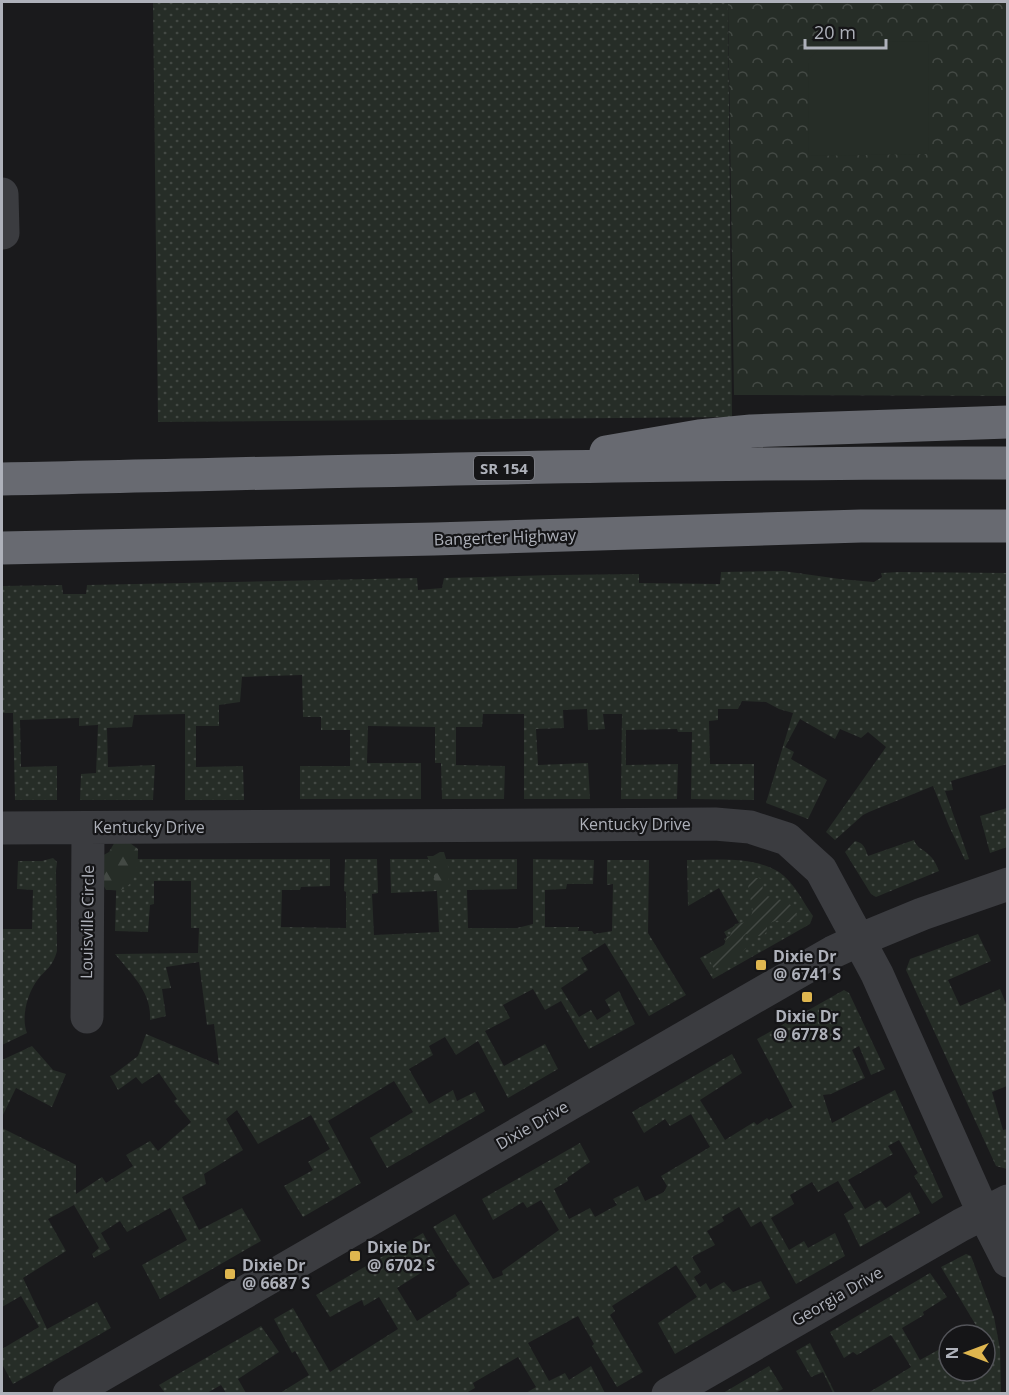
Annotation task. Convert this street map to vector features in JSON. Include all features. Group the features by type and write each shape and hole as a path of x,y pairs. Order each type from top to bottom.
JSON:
{"highway":[{"path":"542,468 653,443 751,430 1008,422"},
{"name":"SR 154","path":"2,479 542,468 1008,463"},
{"path":"951,525 1008,535"},
{"name":"Bangerter Highway","path":"2,548 434,539 849,526 1008,526"}],"street":[{"path":"2,194 3,233"},
{"name":"Kentucky Drive","path":"2,828 716,824 750,827 787,839 821,870 877,974 995,1206 1008,1261"},
{"name":"Louisville Circle","path":"87,1017 88,828"},
{"name":"Dixie Drive","path":"69,1394 833,952 950,904 1008,884"},
{"name":"Georgia Drive","path":"668,1394 995,1206"}],"green space":[{"path":"153,2 728,2 732,417 158,422"},
{"path":"728,2 1007,2 1007,396 734,395"},
{"path":"928,41 929,154 809,156 808,60 826,42"},
{"path":"783,571 874,582 882,577 881,573 1007,573 1007,764 951,781 953,790 945,791 969,859 965,860 933,786 863,815 835,840 826,832 886,747 868,732 861,738 840,729 835,739 800,719 785,747 794,752 791,759 827,780 808,819 766,803 793,713 766,702 742,701 738,709 718,709 718,720 709,721 710,764 754,764 754,800 691,799 692,732 678,732 677,729 626,730 626,765 678,764 677,799 621,799 622,714 603,714 605,729 588,730 587,709 563,710 564,728 536,729 538,765 588,763 590,799 524,799 524,714 483,714 482,727 456,727 456,765 505,766 504,799 442,799 441,763 435,763 435,727 368,726 367,763 421,763 421,799 300,799 300,766 350,766 350,730 321,730 321,717 303,717 302,675 242,677 240,702 219,705 219,726 196,726 196,767 243,766 244,800 185,800 185,714 134,715 132,727 107,728 108,767 155,765 153,800 80,800 81,774 96,773 98,725 79,726 79,718 20,720 21,767 57,766 57,800 15,800 13,713 2,713 2,586 62,585 63,594 86,594 87,585 417,578 418,590 442,588 444,578 639,574 639,583 720,584 721,572"},
{"path":"1007,808 1007,847 990,853 980,816"},
{"path":"116,840 126,840 138,849 137,867 134,878 127,887 119,890 106,890 98,875 100,857 109,852"},
{"path":"914,840 918,847 932,858 939,871 876,897 871,894 845,852 855,841 865,848 868,856"},
{"path":"444,852 449,875 446,891 439,894 433,886 435,880 433,874 439,873 440,868 432,864 427,856"},
{"path":"53,858 57,862 57,951 51,965 36,982 30,993 25,1014 27,1033 2,1045 2,929 32,929 33,890 17,889 18,861 42,861"},
{"path":"117,859 330,859 330,886 282,890 281,927 346,928 345,859 377,859 378,893 372,894 374,935 439,932 437,891 391,893 390,859 517,859 517,889 467,890 468,928 517,928 533,924 533,859 594,860 593,884 567,884 566,889 545,890 545,927 579,927 578,931 592,931 594,934 612,931 613,884 607,885 607,860 649,860 648,933 686,995 649,1016 605,943 581,958 588,970 561,988 579,1017 591,1010 597,1020 611,1011 605,1000 619,991 635,1024 589,1049 561,1001 545,1010 533,989 503,1005 510,1018 485,1031 504,1066 545,1044 558,1069 508,1098 478,1041 456,1055 445,1037 429,1046 433,1055 409,1069 429,1104 453,1090 457,1101 475,1092 485,1111 387,1168 370,1138 413,1112 394,1081 328,1121 361,1183 303,1217 284,1186 313,1170 308,1162 330,1149 311,1115 258,1144 237,1110 226,1119 243,1150 204,1174 206,1184 182,1197 199,1230 242,1208 261,1241 160,1299 142,1265 187,1240 170,1208 127,1232 120,1221 101,1233 110,1249 94,1258 92,1254 99,1248 74,1205 48,1219 66,1251 23,1278 47,1329 97,1302 111,1328 13,1384 2,1364 2,1349 39,1327 21,1296 2,1307 2,1128 76,1165 76,1194 102,1177 106,1183 133,1166 126,1155 150,1141 158,1151 191,1122 174,1101 177,1099 159,1073 142,1084 136,1077 118,1090 110,1076 138,1056 146,1034 219,1065 214,1024 207,1025 199,962 166,967 171,988 162,989 166,1016 150,1020 150,1010 144,992 115,954 198,953 199,928 191,928 191,881 154,881 154,904 150,905 148,932 115,931"},
{"path":"687,860 746,861 779,872 794,887 813,916 810,924 713,979 700,958 727,943 724,939 727,937 724,932 739,923 719,888 688,906"},
{"path":"750,878 763,880 765,894 788,903 797,914 785,923 771,922 767,925 764,935 746,934 743,937 746,948 726,964 714,969 710,957 724,947 735,924 747,922 751,916 752,906 748,885"},
{"path":"978,934 991,961 948,980 960,1006 1000,989 1007,1006 1007,1086 992,1092 1003,1130 1007,1129 1007,1169 996,1166 906,970 910,959"},
{"path":"844,990 849,993 885,1069 871,1075 859,1046 852,1050 865,1078 831,1094 823,1095 832,1123 895,1090 943,1197 932,1204 914,1176 918,1173 899,1140 888,1146 893,1154 848,1180 865,1209 880,1200 886,1208 910,1192 920,1213 860,1247 844,1214 854,1208 838,1181 818,1192 812,1182 790,1195 794,1204 771,1218 789,1250 804,1241 808,1248 835,1233 845,1256 796,1284 761,1221 751,1227 739,1207 722,1217 724,1221 707,1231 715,1245 692,1257 701,1272 694,1277 700,1287 706,1283 710,1290 724,1282 733,1292 761,1281 770,1298 675,1354 658,1323 697,1297 676,1265 612,1306 615,1311 610,1315 643,1372 617,1387 592,1346 594,1344 578,1316 528,1343 549,1381 565,1373 569,1380 591,1366 605,1393 526,1393 536,1387 518,1357 473,1383 475,1388 466,1393 280,1393 309,1375 295,1351 292,1353 274,1319 293,1308 330,1372 398,1329 379,1297 364,1306 362,1300 330,1317 316,1295 423,1233 438,1262 397,1288 417,1321 457,1296 456,1293 470,1284 433,1227 455,1214 493,1279 503,1275 502,1271 559,1230 541,1200 527,1208 523,1202 493,1220 482,1199 580,1143 590,1162 567,1178 568,1181 554,1189 569,1219 590,1208 595,1217 617,1205 613,1199 638,1186 645,1201 664,1192 667,1186 661,1176 710,1147 691,1114 670,1126 665,1119 644,1133 632,1112 732,1054 742,1073 700,1100 725,1140 754,1122 757,1125 793,1107 757,1039"},
{"path":"32,1046 53,1070 66,1074 52,1107 16,1088 2,1117 2,1060"},
{"path":"966,1254 971,1256 995,1323 975,1323 941,1267"},
{"path":"930,1273 947,1297 902,1328 920,1360 937,1351 937,1383 997,1383 997,1333 1000,1349 1001,1393 868,1393 911,1367 891,1335 857,1355 853,1352 844,1358 830,1332"},
{"path":"261,1326 279,1352 238,1379 246,1393 226,1393 221,1385 207,1393 165,1393 159,1385"},
{"path":"810,1343 835,1393 823,1372 811,1377 796,1351"},
{"path":"769,1366 783,1389 775,1393 723,1393"}],"place":[{"name":"Dixie Dr @ 6741 S","path":"761,965"},
{"name":"Dixie Dr @ 6778 S","path":"807,997"},
{"name":"Dixie Dr @ 6702 S","path":"355,1256"},
{"name":"Dixie Dr @ 6687 S","path":"230,1274"}]}
